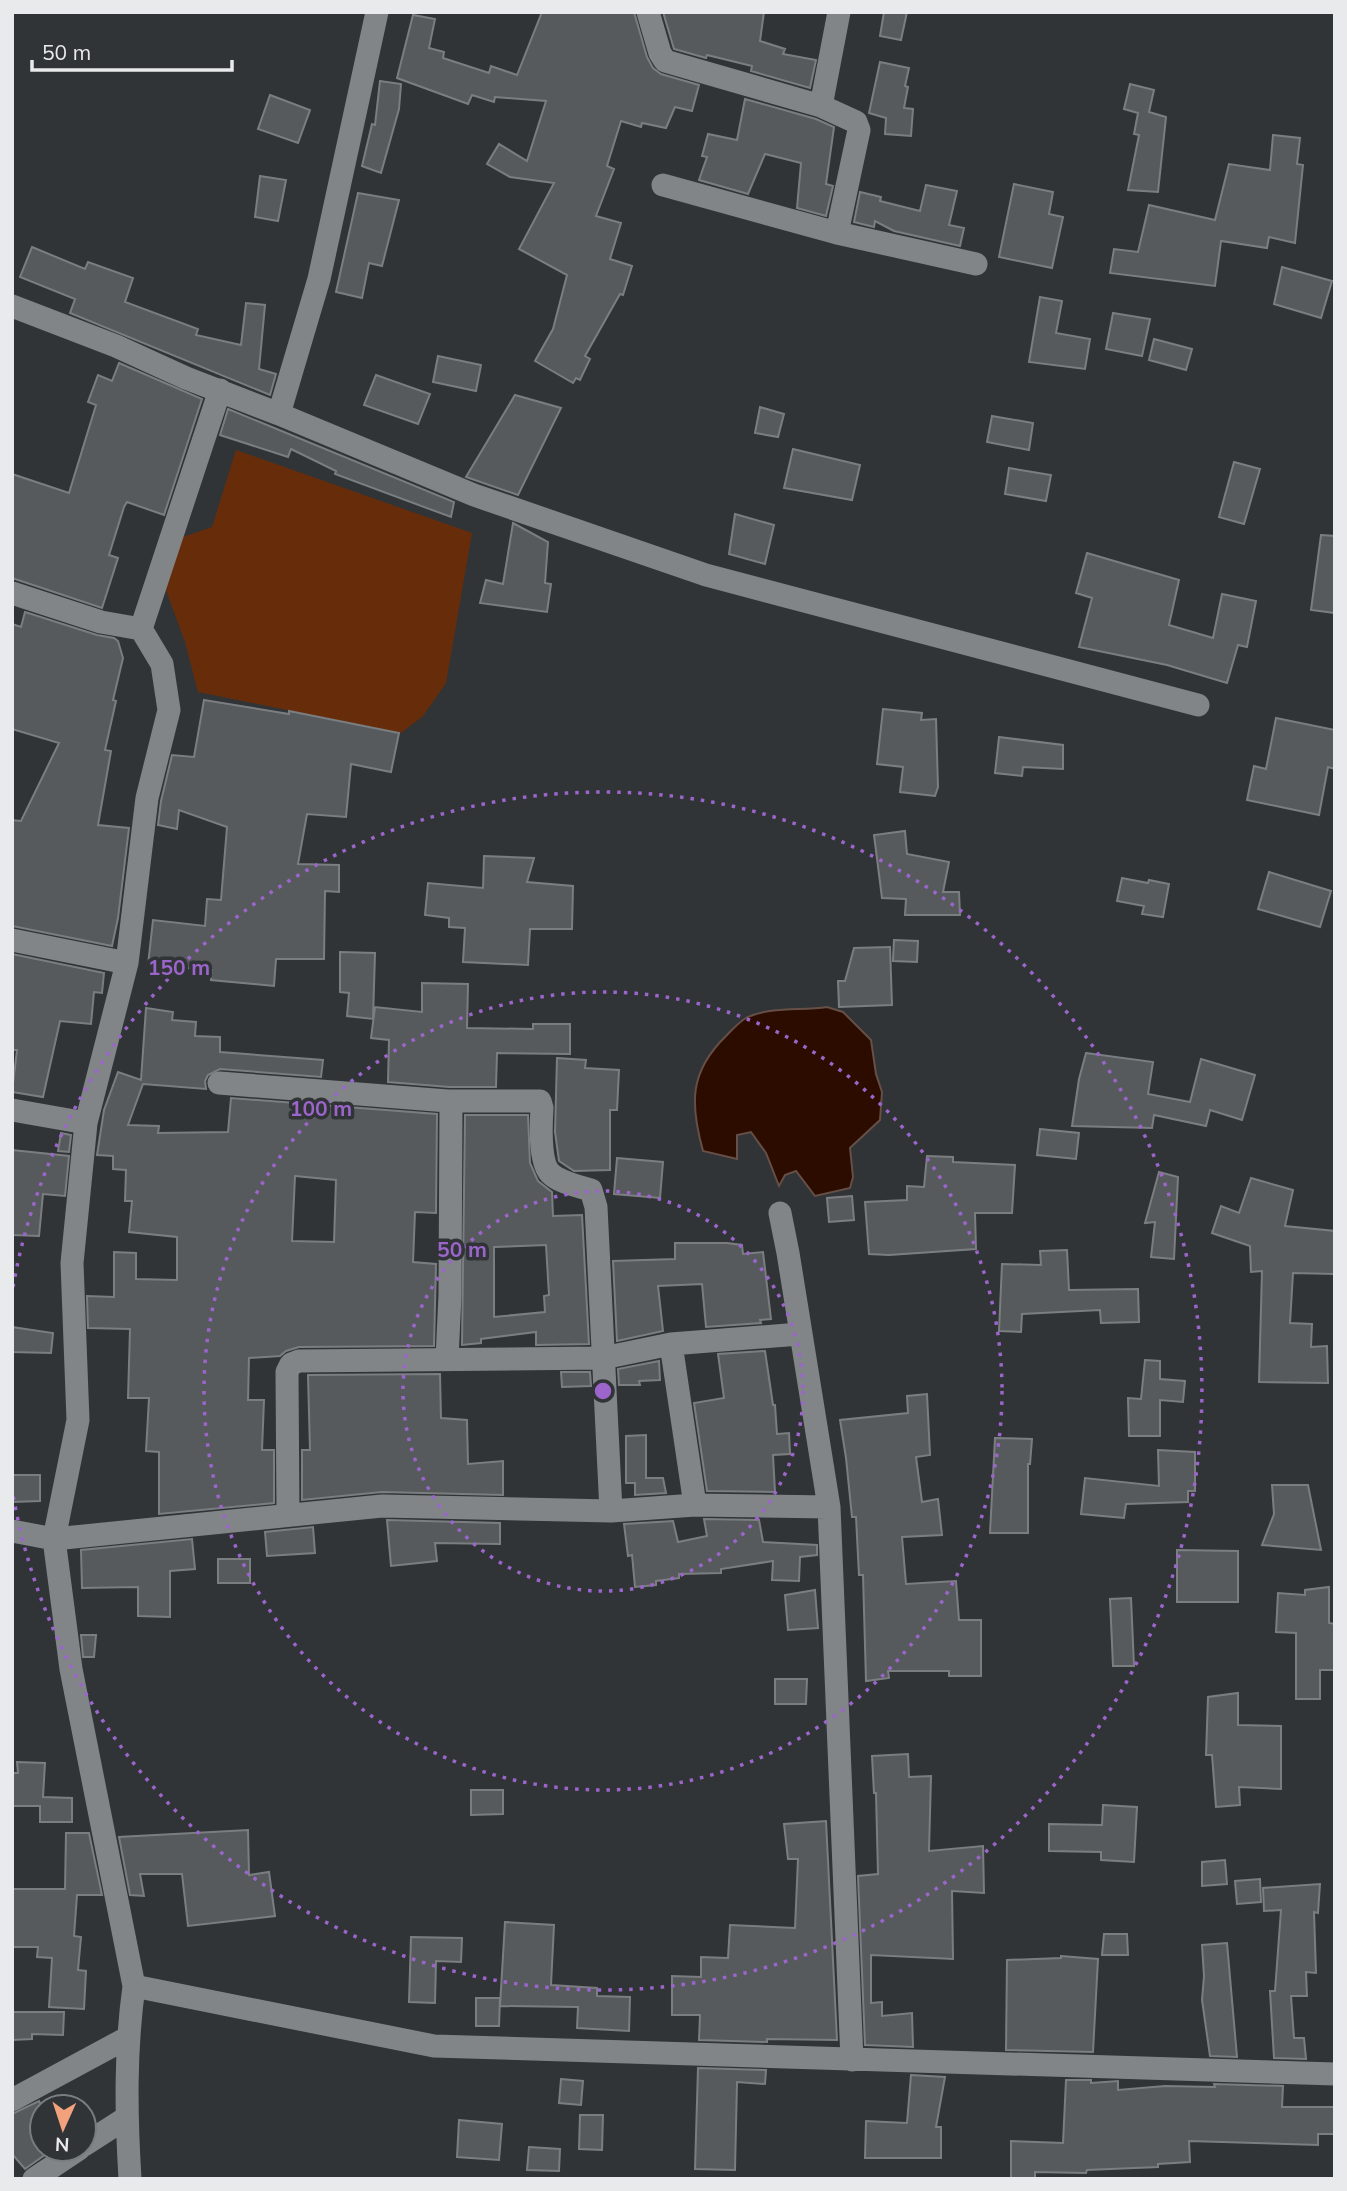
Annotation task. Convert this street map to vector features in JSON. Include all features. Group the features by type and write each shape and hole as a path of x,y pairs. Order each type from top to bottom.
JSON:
{"street":[{"path":"279,414 319,279 377,12"},
{"path":"648,12 660,53 665,61 821,106 856,122 859,130 837,233"},
{"path":"821,106 839,12"},
{"path":"663,185 837,233 976,264"},
{"path":"12,306 474,495 706,575 1198,705"},
{"path":"141,629 220,390"},
{"path":"12,593 101,622 141,629 162,664 169,710 147,798 127,963 86,1123 72,1263 78,1420 54,1539 71,1669 134,1986 127,2038 126,2118 130,2179"},
{"path":"12,940 127,963"},
{"path":"219,1083 448,1101 536,1101 542,1104 543,1155 548,1172 560,1180 591,1190 596,1207 611,1511"},
{"path":"447,1359 452,1125 452,1105 448,1101"},
{"path":"12,1110 86,1123"},
{"path":"780,1213 789,1253 829,1507 852,2060"},
{"path":"288,1515 286,1372 291,1364 603,1358 671,1344 800,1334"},
{"path":"671,1344 695,1505"},
{"path":"12,1531 54,1539 382,1506 611,1511 695,1505 829,1507"},
{"path":"134,1986 433,2046 1335,2074"},
{"path":"12,2100 127,2038"},
{"path":"98,2137 126,2118"},
{"path":"34,2179 58,2163"}],"shaded area":[{"path":"236,450 472,533 446,683 423,716 401,733 198,692 185,642 163,582 183,537 212,527"},
{"path":"827,1007 843,1012 871,1040 876,1074 882,1092 880,1120 850,1148 853,1177 850,1188 815,1196 796,1171 785,1175 779,1186 766,1153 751,1132 737,1135 737,1159 703,1151 696,1118 696,1089 699,1076 714,1049 741,1022 755,1014"}],"building":[{"path":"542,12 634,12 647,57 653,68 661,74 699,85 692,111 675,107 666,128 642,123 641,127 621,121 607,166 614,169 596,216 621,223 610,259 632,266 623,295 620,294 585,356 590,359 580,380 576,378 573,383 535,361 553,329 567,275 519,249 554,183 510,177 487,164 499,144 527,161 546,101 495,97 494,102 472,95 468,104 397,78 413,15 435,19 429,48 444,52 443,58 489,73 491,66 517,75"},
{"path":"663,12 764,12 760,41 785,49 783,54 816,60 810,88 751,71 752,66 674,49"},
{"path":"884,12 907,12 901,40 880,36"},
{"path":"880,62 909,68 904,108 913,109 911,136 885,134 886,118 869,113"},
{"path":"380,81 401,84 399,109 381,173 362,166 372,124 375,125"},
{"path":"1130,84 1154,90 1149,112 1166,117 1158,192 1128,190 1139,135 1134,134 1138,113 1124,109"},
{"path":"270,95 310,110 298,143 258,129"},
{"path":"745,99 816,119 834,127 826,184 833,186 826,216 797,208 801,163 765,154 748,194 699,180 707,157 702,156 708,134 737,140"},
{"path":"1273,135 1300,138 1297,164 1303,165 1295,243 1269,237 1267,248 1221,241 1215,286 1110,273 1114,249 1138,252 1149,205 1215,220 1229,164 1270,170"},
{"path":"260,176 286,180 278,221 255,217"},
{"path":"1014,184 1053,192 1049,214 1063,217 1052,268 999,257"},
{"path":"926,185 957,191 949,225 964,228 960,246 894,231 875,221 874,227 854,222 860,192 881,197 880,201 920,211"},
{"path":"358,193 399,200 382,266 369,263 362,298 336,292"},
{"path":"32,247 85,269 88,262 133,278 125,302 198,329 196,335 241,345 246,303 265,305 259,369 276,374 270,395 70,313 75,299 20,277"},
{"path":"1282,267 1332,281 1321,318 1274,304"},
{"path":"1040,297 1062,301 1056,333 1090,339 1085,369 1029,362"},
{"path":"1113,313 1150,319 1142,356 1106,349"},
{"path":"1154,339 1192,349 1186,370 1149,360"},
{"path":"438,356 481,365 476,391 433,382"},
{"path":"119,363 202,399 164,515 127,502 124,507 109,555 118,558 102,608 12,578 12,474 69,493 96,405 88,402 98,375 112,381"},
{"path":"376,375 430,394 418,424 364,405"},
{"path":"515,395 561,408 518,495 466,477"},
{"path":"760,407 784,414 778,437 755,433"},
{"path":"228,409 454,502 451,517 335,474 336,471 291,449 288,457 220,435"},
{"path":"992,416 1033,423 1029,450 987,442"},
{"path":"793,449 860,465 852,500 784,488"},
{"path":"1234,462 1260,469 1244,524 1219,517"},
{"path":"1009,468 1051,475 1046,501 1005,494"},
{"path":"735,514 774,525 765,564 729,554"},
{"path":"513,523 548,542 545,583 551,584 547,612 480,603 486,580 503,584"},
{"path":"1321,535 1335,536 1335,613 1311,610"},
{"path":"1087,553 1179,580 1169,625 1213,638 1222,594 1256,601 1247,647 1238,645 1227,683 1167,665 1079,647 1092,598 1076,593"},
{"path":"25,612 114,638 118,641 123,658 105,750 111,751 98,825 129,828 112,946 12,926 12,820 21,821 59,743 12,729 12,624 21,627"},
{"path":"204,700 289,714 289,711 399,733 391,772 351,764 346,817 307,814 298,864 339,865 339,892 325,891 324,959 276,959 274,986 211,980 212,970 148,965 153,920 205,926 207,899 221,900 227,827 179,810 177,829 158,825 172,755 194,757"},
{"path":"883,709 922,713 921,720 936,719 938,787 935,796 900,792 903,767 877,764"},
{"path":"1276,718 1335,730 1335,769 1328,767 1319,815 1247,800 1254,766 1266,769"},
{"path":"999,737 1063,745 1063,769 1023,767 1022,776 995,773"},
{"path":"905,831 907,854 949,862 943,892 959,892 960,915 905,915 906,899 882,898 874,835"},
{"path":"484,856 534,858 527,882 573,886 572,929 530,929 528,965 463,962 465,928 449,927 449,918 425,915 428,883 483,888"},
{"path":"1269,872 1331,891 1320,927 1258,909"},
{"path":"1122,878 1169,884 1163,917 1142,914 1144,906 1117,901"},
{"path":"894,940 918,941 917,962 893,961"},
{"path":"890,947 892,1005 839,1007 838,981 845,981 854,948"},
{"path":"340,952 375,953 373,1019 347,1016 349,993 340,992"},
{"path":"12,954 104,973 102,993 94,992 91,1024 60,1021 43,1097 12,1092 17,1050 12,1050"},
{"path":"422,983 468,984 467,1028 533,1029 533,1024 570,1024 570,1054 497,1053 496,1087 449,1087 388,1082 389,1040 371,1038 375,1007 422,1012"},
{"path":"146,1008 173,1012 172,1020 196,1022 195,1036 220,1037 220,1052 323,1060 321,1077 220,1069 208,1075 205,1081 206,1089 143,1084 128,1125 159,1126 158,1133 228,1132 231,1098 437,1114 436,1213 415,1212 413,1262 436,1264 434,1346 299,1347 280,1356 249,1358 248,1400 264,1400 262,1450 274,1450 274,1503 159,1514 159,1452 146,1451 149,1398 128,1398 130,1329 88,1328 87,1296 114,1297 114,1252 136,1253 136,1279 177,1280 177,1237 129,1232 132,1201 125,1201 126,1170 113,1169 113,1156 97,1155 104,1110 118,1072 141,1080","holes":["295,1176 336,1180 334,1242 292,1241"]},
{"path":"1086,1053 1153,1062 1148,1094 1190,1102 1201,1059 1255,1075 1242,1120 1210,1110 1206,1126 1154,1115 1152,1128 1072,1126"},
{"path":"557,1058 586,1060 585,1068 619,1070 617,1110 610,1110 610,1170 574,1171 559,1161 555,1132"},
{"path":"465,1115 528,1115 530,1163 538,1181 552,1192 553,1216 582,1215 589,1344 536,1345 536,1332 481,1339 481,1343 462,1345","holes":["546,1245 549,1295 544,1296 545,1312 494,1317 494,1247"]},
{"path":"1040,1129 1079,1133 1076,1159 1037,1155"},
{"path":"61,1133 71,1135 69,1152 58,1151"},
{"path":"12,1150 69,1156 65,1196 43,1194 39,1236 12,1235"},
{"path":"927,1156 953,1157 953,1162 1015,1165 1012,1213 975,1213 976,1249 869,1254 865,1202 907,1200 907,1186 924,1187"},
{"path":"617,1158 663,1162 660,1198 614,1194"},
{"path":"1159,1172 1178,1177 1174,1259 1151,1257 1155,1222 1145,1223"},
{"path":"1251,1178 1293,1190 1285,1226 1335,1231 1335,1274 1293,1273 1290,1323 1312,1324 1311,1347 1327,1346 1328,1383 1259,1382 1262,1271 1251,1272 1250,1246 1212,1233 1221,1206 1239,1213"},
{"path":"852,1196 854,1220 829,1222 827,1198"},
{"path":"675,1243 727,1243 742,1245 743,1254 763,1252 771,1319 760,1320 761,1323 706,1327 702,1284 658,1286 663,1331 617,1341 613,1261 675,1259"},
{"path":"1067,1250 1069,1290 1138,1289 1139,1322 1101,1323 1100,1310 1022,1314 1021,1332 999,1331 1002,1264 1041,1265 1040,1251"},
{"path":"12,1327 53,1333 51,1353 12,1352"},
{"path":"765,1351 775,1405 777,1434 789,1433 790,1454 773,1455 775,1492 707,1491 694,1403 724,1398 718,1354"},
{"path":"1145,1360 1160,1361 1160,1379 1185,1381 1183,1402 1160,1400 1160,1436 1129,1436 1128,1398 1141,1399"},
{"path":"659,1361 660,1380 639,1381 640,1385 619,1385 618,1369"},
{"path":"561,1372 590,1372 591,1386 562,1387"},
{"path":"440,1374 441,1418 467,1420 468,1464 503,1461 503,1495 382,1492 302,1500 302,1450 310,1450 308,1375"},
{"path":"927,1394 930,1455 916,1457 922,1502 938,1499 942,1535 902,1537 906,1584 956,1581 959,1620 981,1620 981,1676 949,1676 949,1671 888,1671 889,1678 866,1681 863,1575 859,1575 856,1517 852,1517 840,1420 908,1413 907,1396"},
{"path":"646,1435 646,1478 663,1478 666,1493 635,1495 635,1483 626,1483 626,1436"},
{"path":"995,1438 1032,1439 1028,1464 1028,1533 990,1533"},
{"path":"1158,1450 1195,1452 1195,1491 1188,1491 1188,1502 1126,1504 1124,1518 1081,1514 1085,1478 1159,1486"},
{"path":"12,1475 40,1475 40,1501 12,1502"},
{"path":"1272,1485 1308,1485 1321,1550 1262,1545 1274,1514"},
{"path":"704,1519 759,1520 763,1542 817,1545 817,1555 800,1557 799,1581 772,1580 773,1561 721,1569 721,1573 679,1574 679,1578 656,1581 656,1585 635,1587 632,1555 628,1556 624,1524 673,1521 678,1542 707,1536"},
{"path":"387,1520 500,1523 500,1544 435,1543 437,1561 391,1566"},
{"path":"313,1527 315,1553 267,1556 265,1532"},
{"path":"192,1539 195,1569 170,1571 170,1617 138,1616 138,1587 82,1588 81,1550"},
{"path":"1177,1550 1238,1551 1238,1602 1177,1602"},
{"path":"218,1559 250,1559 250,1583 218,1583"},
{"path":"1329,1587 1329,1623 1335,1624 1335,1670 1320,1670 1320,1699 1296,1699 1296,1633 1276,1632 1278,1593 1305,1595 1305,1590"},
{"path":"815,1590 818,1628 788,1630 785,1595"},
{"path":"1131,1598 1134,1666 1113,1666 1110,1599"},
{"path":"81,1635 96,1635 94,1657 83,1657"},
{"path":"775,1679 807,1679 806,1704 775,1704"},
{"path":"1238,1693 1238,1725 1281,1726 1281,1789 1239,1787 1240,1805 1216,1807 1212,1755 1206,1755 1208,1697"},
{"path":"908,1754 909,1777 931,1776 929,1851 983,1846 984,1893 952,1891 953,1959 871,1955 871,2003 882,2002 882,2016 912,2013 913,2047 865,2045 858,1876 878,1874 876,1793 872,1756"},
{"path":"17,1762 45,1763 43,1797 72,1798 72,1822 40,1822 40,1806 12,1806 12,1773 18,1773"},
{"path":"471,1790 503,1790 503,1814 471,1815"},
{"path":"1103,1805 1137,1807 1134,1862 1101,1860 1101,1852 1049,1851 1049,1824 1102,1825"},
{"path":"826,1821 837,2040 699,2040 700,2015 672,2015 672,1976 701,1977 701,1957 728,1958 730,1925 795,1928 798,1859 788,1859 784,1824"},
{"path":"248,1830 249,1875 269,1872 275,1916 188,1926 182,1874 140,1874 144,1896 130,1895 119,1837"},
{"path":"66,1833 89,1833 102,1895 77,1895 74,1936 81,1937 78,1970 86,1971 84,2009 49,2007 52,1958 37,1957 38,1947 13,1947 13,1889 65,1889"},
{"path":"1225,1860 1227,1884 1202,1886 1202,1862"},
{"path":"1260,1879 1261,1902 1237,1904 1235,1881"},
{"path":"1320,1884 1318,1913 1314,1912 1316,1973 1306,1972 1307,1996 1291,1996 1294,2038 1304,2038 1306,2059 1274,2058 1270,1991 1275,1991 1281,1910 1264,1911 1263,1888"},
{"path":"505,1922 554,1925 551,1985 597,1988 597,1996 630,1997 629,2031 577,2028 578,2007 500,2006"},
{"path":"1104,1934 1127,1934 1128,1955 1102,1955"},
{"path":"411,1937 462,1938 461,1962 436,1961 435,2003 409,2002"},
{"path":"1227,1943 1237,2057 1210,2056 1202,2000 1202,1945"},
{"path":"1061,1956 1098,1959 1093,2052 1006,2050 1007,1960"},
{"path":"476,1998 500,1998 499,2026 476,2026"},
{"path":"12,2012 64,2012 63,2035 32,2034 32,2039 12,2040"},
{"path":"698,2068 766,2070 765,2084 737,2082 735,2170 695,2169"},
{"path":"911,2075 945,2077 936,2127 941,2127 941,2158 865,2158 866,2121 907,2123"},
{"path":"561,2079 583,2081 581,2105 559,2103"},
{"path":"1066,2080 1091,2080 1091,2083 1118,2081 1118,2090 1165,2086 1215,2087 1214,2084 1283,2086 1282,2107 1335,2107 1335,2134 1318,2134 1318,2145 1189,2141 1190,2162 1158,2164 1158,2167 1087,2170 1086,2173 1035,2172 1035,2179 1011,2179 1011,2141 1063,2143"},
{"path":"28,2106 28,2163 33,2163 25,2169 12,2154 12,2114"},
{"path":"580,2115 603,2115 602,2150 579,2149"},
{"path":"459,2120 502,2124 499,2160 457,2157"},
{"path":"529,2147 560,2149 559,2171 527,2170"}]}
